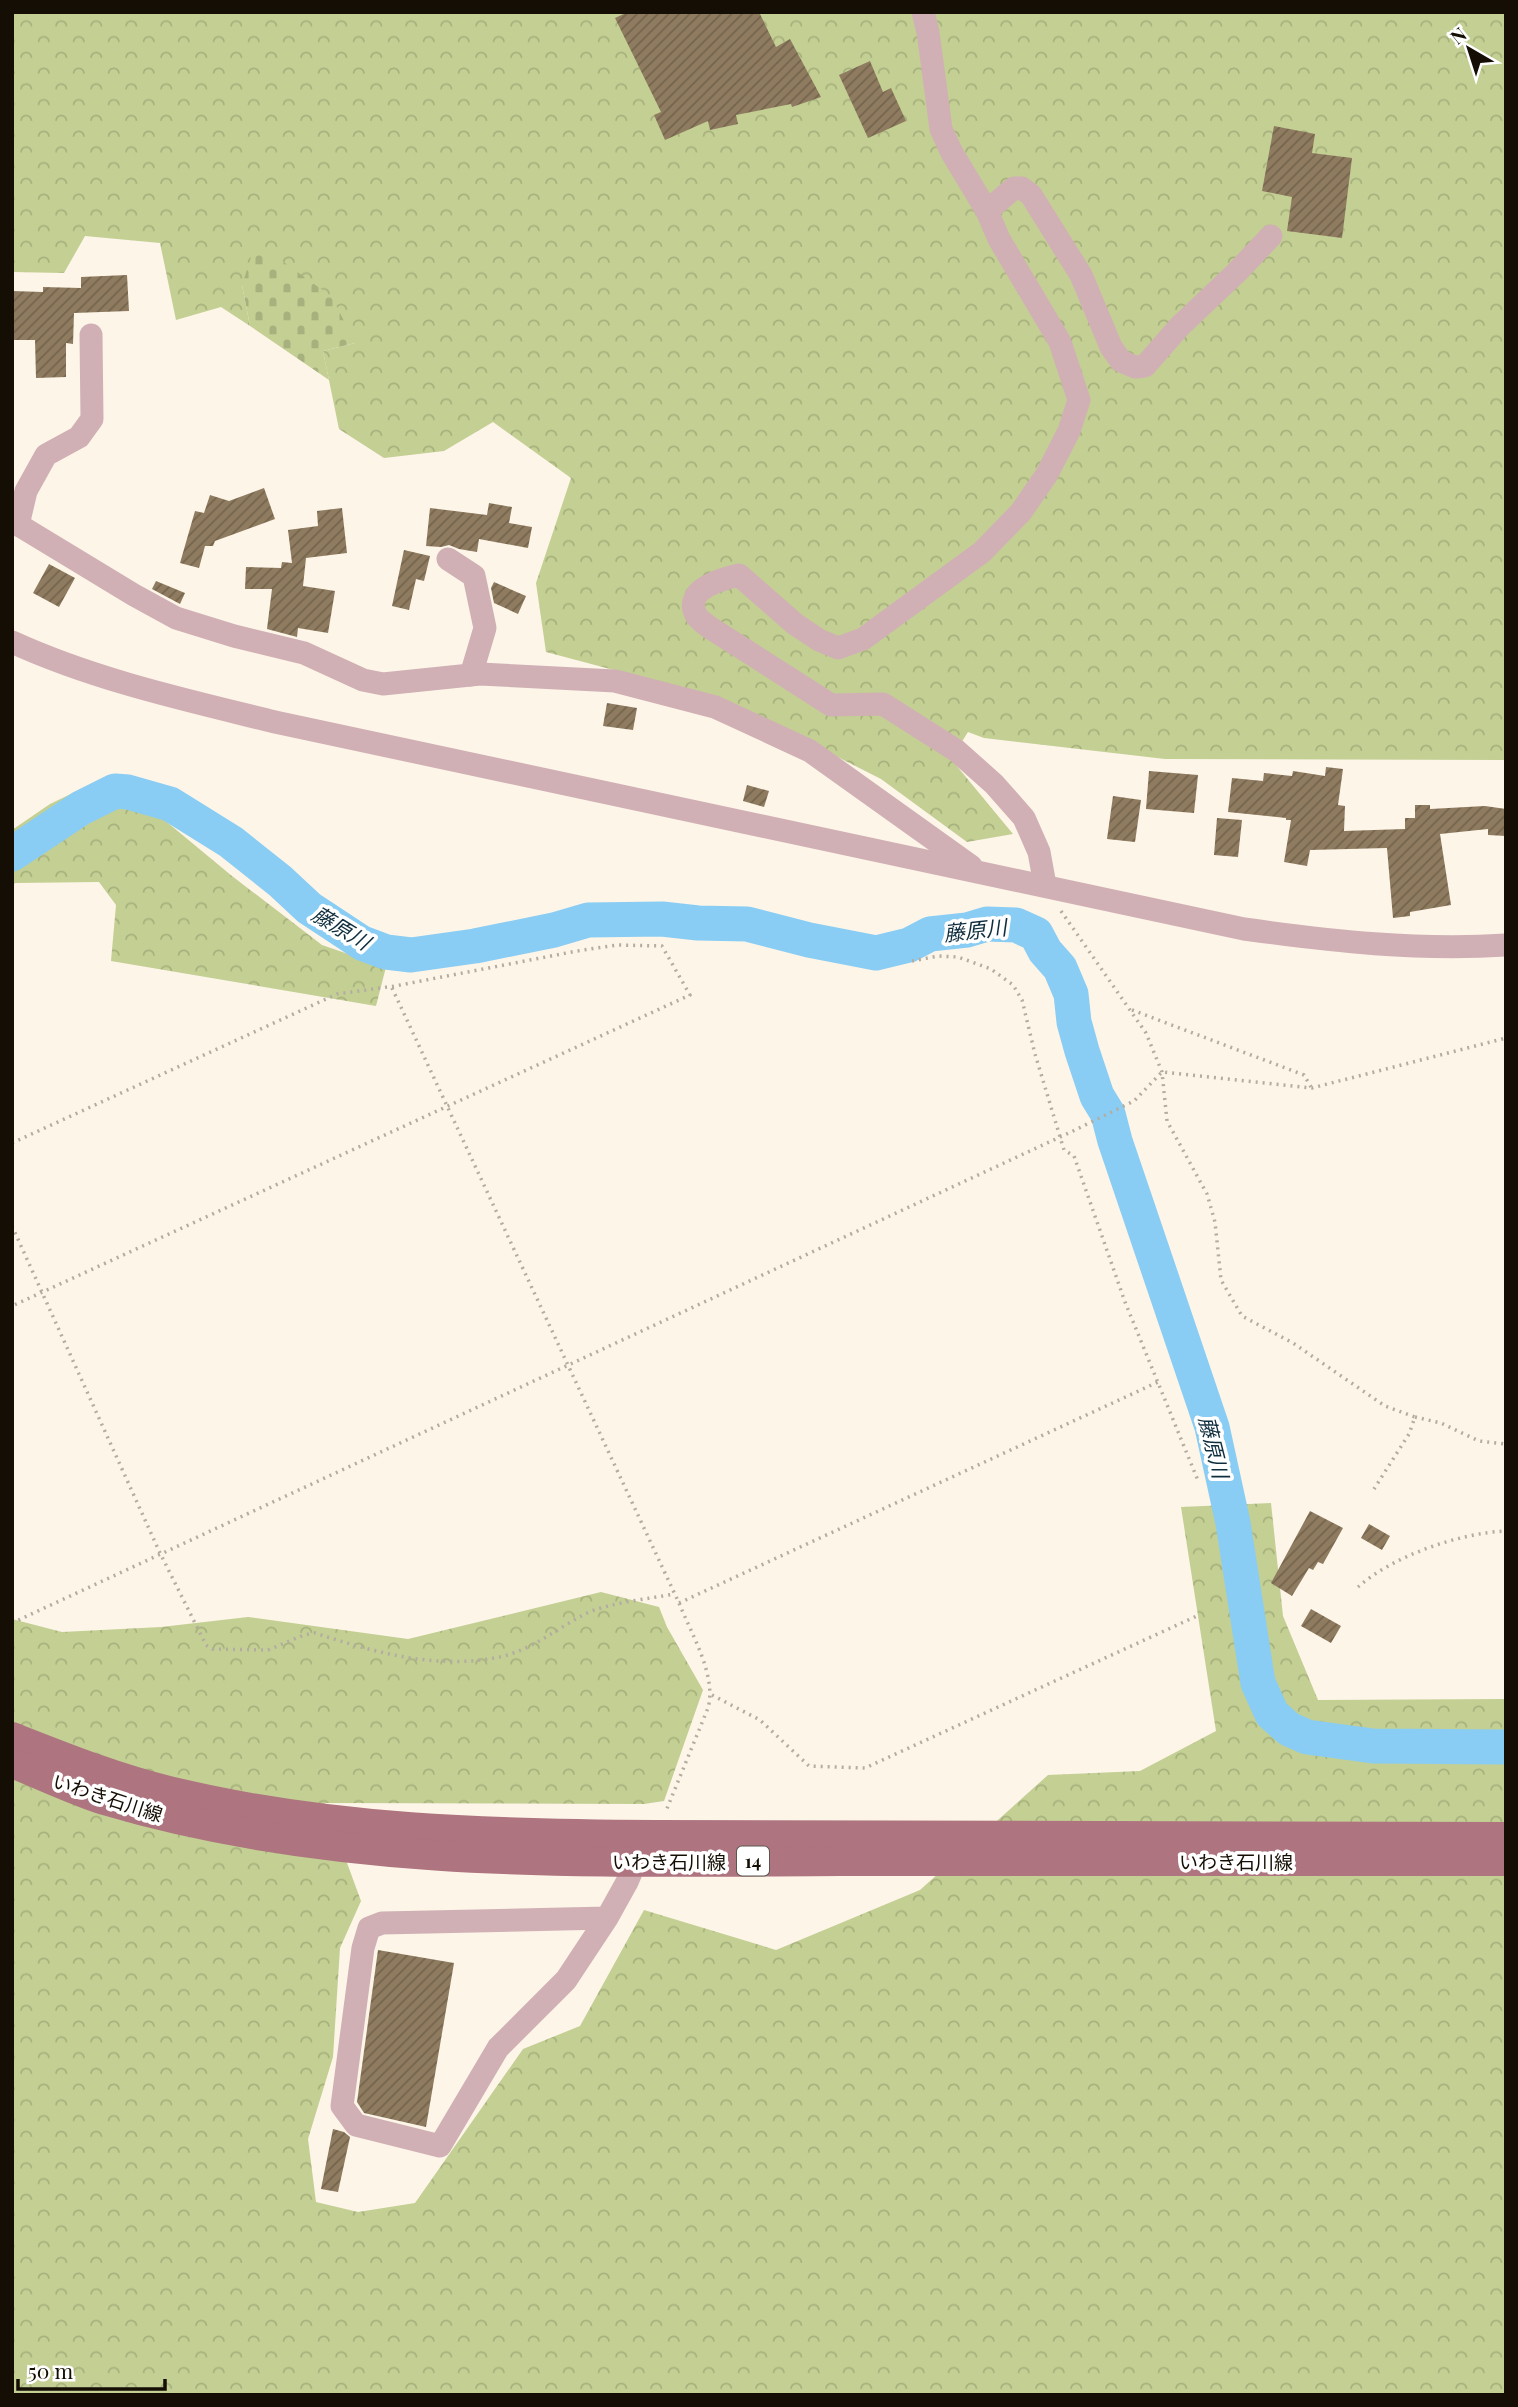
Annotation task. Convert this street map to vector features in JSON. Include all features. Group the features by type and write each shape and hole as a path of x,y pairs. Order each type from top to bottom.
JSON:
{"main road":[{"name":"いわき石川線","path":"12,1737 74,1761 166,1790 251,1809 316,1819 425,1830 656,1835 1506,1837"},
{"name":"いわき石川線","path":"12,1763 99,1798 172,1818 251,1835 332,1847 426,1855 636,1861 1506,1861"}],"street":[{"path":"923,12 929,32 941,129 951,153 987,211 999,239 1060,342 1079,400 1069,431 1047,474 1021,512 982,552 863,639 838,648 819,640 795,624 739,575 719,579 702,589 694,602 696,615 709,627 831,705 883,704 957,751 994,784 1024,818 1039,852 1045,885"},
{"path":"987,211 1014,188 1022,188 1031,195 1081,275 1111,347 1121,361 1135,367 1145,366 1179,327 1271,236"},
{"path":"91,335 92,419 79,437 46,455 26,491 15,523 134,595 176,618 304,653 363,680 383,684 471,675 615,681 715,707 810,751 977,870"},
{"path":"448,559 474,576 485,628 471,675"},
{"path":"12,642 105,677 275,722 1244,929 1388,946 1506,945"},
{"path":"607,1918 382,1923 369,1928 363,1948 342,2106 356,2125 440,2146 498,2048 566,1980 607,1918 636,1861"}],"path":[{"path":"1045,885 1146,1033 1162,1072 1167,1121 1207,1194 1215,1222 1221,1280 1242,1316 1293,1343 1385,1406 1415,1418 1441,1423 1479,1441 1506,1444"},
{"path":"12,1143 337,994 395,986 617,945 662,946 690,995 12,1306"},
{"path":"912,961 938,956 958,957 991,969 1013,985 1022,1000 1064,1150 1074,1156 1125,1302 1199,1483"},
{"path":"392,988 679,1603 710,1681 712,1695 656,1835"},
{"path":"1130,1009 1304,1075 1312,1088"},
{"path":"1162,1072 1312,1088 1506,1038"},
{"path":"12,1623 1073,1131 1134,1101 1162,1072"},
{"path":"12,1226 160,1553 206,1645 212,1649 268,1650 315,1633 418,1660 475,1661 506,1655 535,1644 587,1613 674,1594"},
{"path":"679,1603 1158,1382"},
{"path":"1374,1489 1409,1434 1415,1418"},
{"path":"1358,1587 1372,1575 1398,1561 1448,1542 1506,1531"},
{"path":"712,1695 760,1720 809,1766 865,1768 1199,1615"}],"green space":[{"path":"12,12 1506,12 1506,760 1165,759 984,738 968,732 951,759 1013,834 967,842 881,779 723,699 546,652 536,583 571,478 493,422 444,451 384,458 339,429 323,351 355,343 242,285 250,326 221,307 176,320 160,243 85,236 64,273 12,272"},
{"path":"256,242 332,297 355,343 323,351 329,380 250,326 242,285"},
{"path":"110,775 232,876 322,945 386,967 376,1006 111,961 116,905 99,882 15,883 12,886 12,830 50,804"},
{"path":"1271,1503 1283,1616 1318,1700 1506,1699 1506,2395 12,2395 12,1619 62,1632 161,1627 248,1617 408,1639 601,1592 659,1607 667,1627 703,1690 664,1801 644,1804 325,1803 361,1901 340,1948 333,2057 308,2139 316,2202 358,2212 415,2203 523,2049 580,2026 644,1910 776,1950 920,1890 1048,1775 1140,1771 1216,1731 1181,1507"}],"building":[{"path":"628,12 759,12 776,47 790,39 821,97 792,107 791,104 736,115 738,124 710,130 708,121 665,140 654,115 661,112 615,18"},
{"path":"870,61 883,92 891,88 906,121 868,138 839,75"},
{"path":"1274,126 1315,134 1312,153 1352,158 1342,238 1287,231 1292,197 1262,191"},
{"path":"127,275 129,311 74,313 73,344 66,343 66,377 36,378 35,340 12,340 12,291 43,292 43,287 81,288 81,277"},
{"path":"264,488 275,519 215,541 213,546 205,546 199,568 180,563 195,511 204,513 210,495 229,501"},
{"path":"489,503 512,507 509,523 532,527 528,548 479,539 477,552 449,545 426,546 430,508 487,515"},
{"path":"342,508 347,553 306,558 303,586 335,591 328,633 298,628 297,637 267,629 272,589 245,589 246,567 281,568 282,562 292,563 288,530 318,526 317,511"},
{"path":"404,550 430,556 424,581 416,579 409,610 392,606"},
{"path":"49,564 75,578 59,607 33,593"},
{"path":"156,581 185,593 180,604 152,589"},
{"path":"494,582 526,596 518,614 494,603 491,588"},
{"path":"607,703 637,708 633,730 603,726"},
{"path":"1326,767 1343,769 1338,805 1345,806 1344,831 1405,829 1405,818 1415,818 1415,805 1430,805 1430,809 1485,806 1506,809 1506,836 1488,835 1488,829 1440,834 1451,905 1410,912 1410,916 1393,918 1387,848 1310,850 1307,866 1284,862 1291,820 1228,812 1232,778 1263,781 1264,773 1292,776 1293,771 1325,776"},
{"path":"1149,771 1198,775 1194,813 1146,809"},
{"path":"747,785 769,791 764,807 743,801"},
{"path":"1113,796 1141,800 1135,842 1107,839"},
{"path":"1217,818 1242,820 1238,857 1214,855"},
{"path":"1310,1511 1343,1528 1323,1564 1318,1562 1313,1570 1309,1568 1292,1596 1271,1583"},
{"path":"1369,1524 1390,1536 1382,1550 1361,1538"},
{"path":"1311,1609 1341,1626 1331,1643 1301,1626"},
{"path":"378,1950 454,1963 426,2127 364,2113 357,2102"},
{"path":"333,2129 350,2137 338,2192 321,2189"}],"waterway":[{"name":"藤原川","path":"12,854 81,808 115,791 128,792 170,804 231,842 309,908 362,943 386,952 411,955 475,946 554,930 588,920 662,919 747,924 876,953 909,945 930,934 967,930 987,924 1016,925 1036,934 1045,951 1060,968 1071,994 1074,1022 1082,1051 1097,1096 1108,1114 1212,1427 1233,1523 1258,1683 1272,1714 1289,1729 1307,1737 1373,1746 1506,1747"}]}
